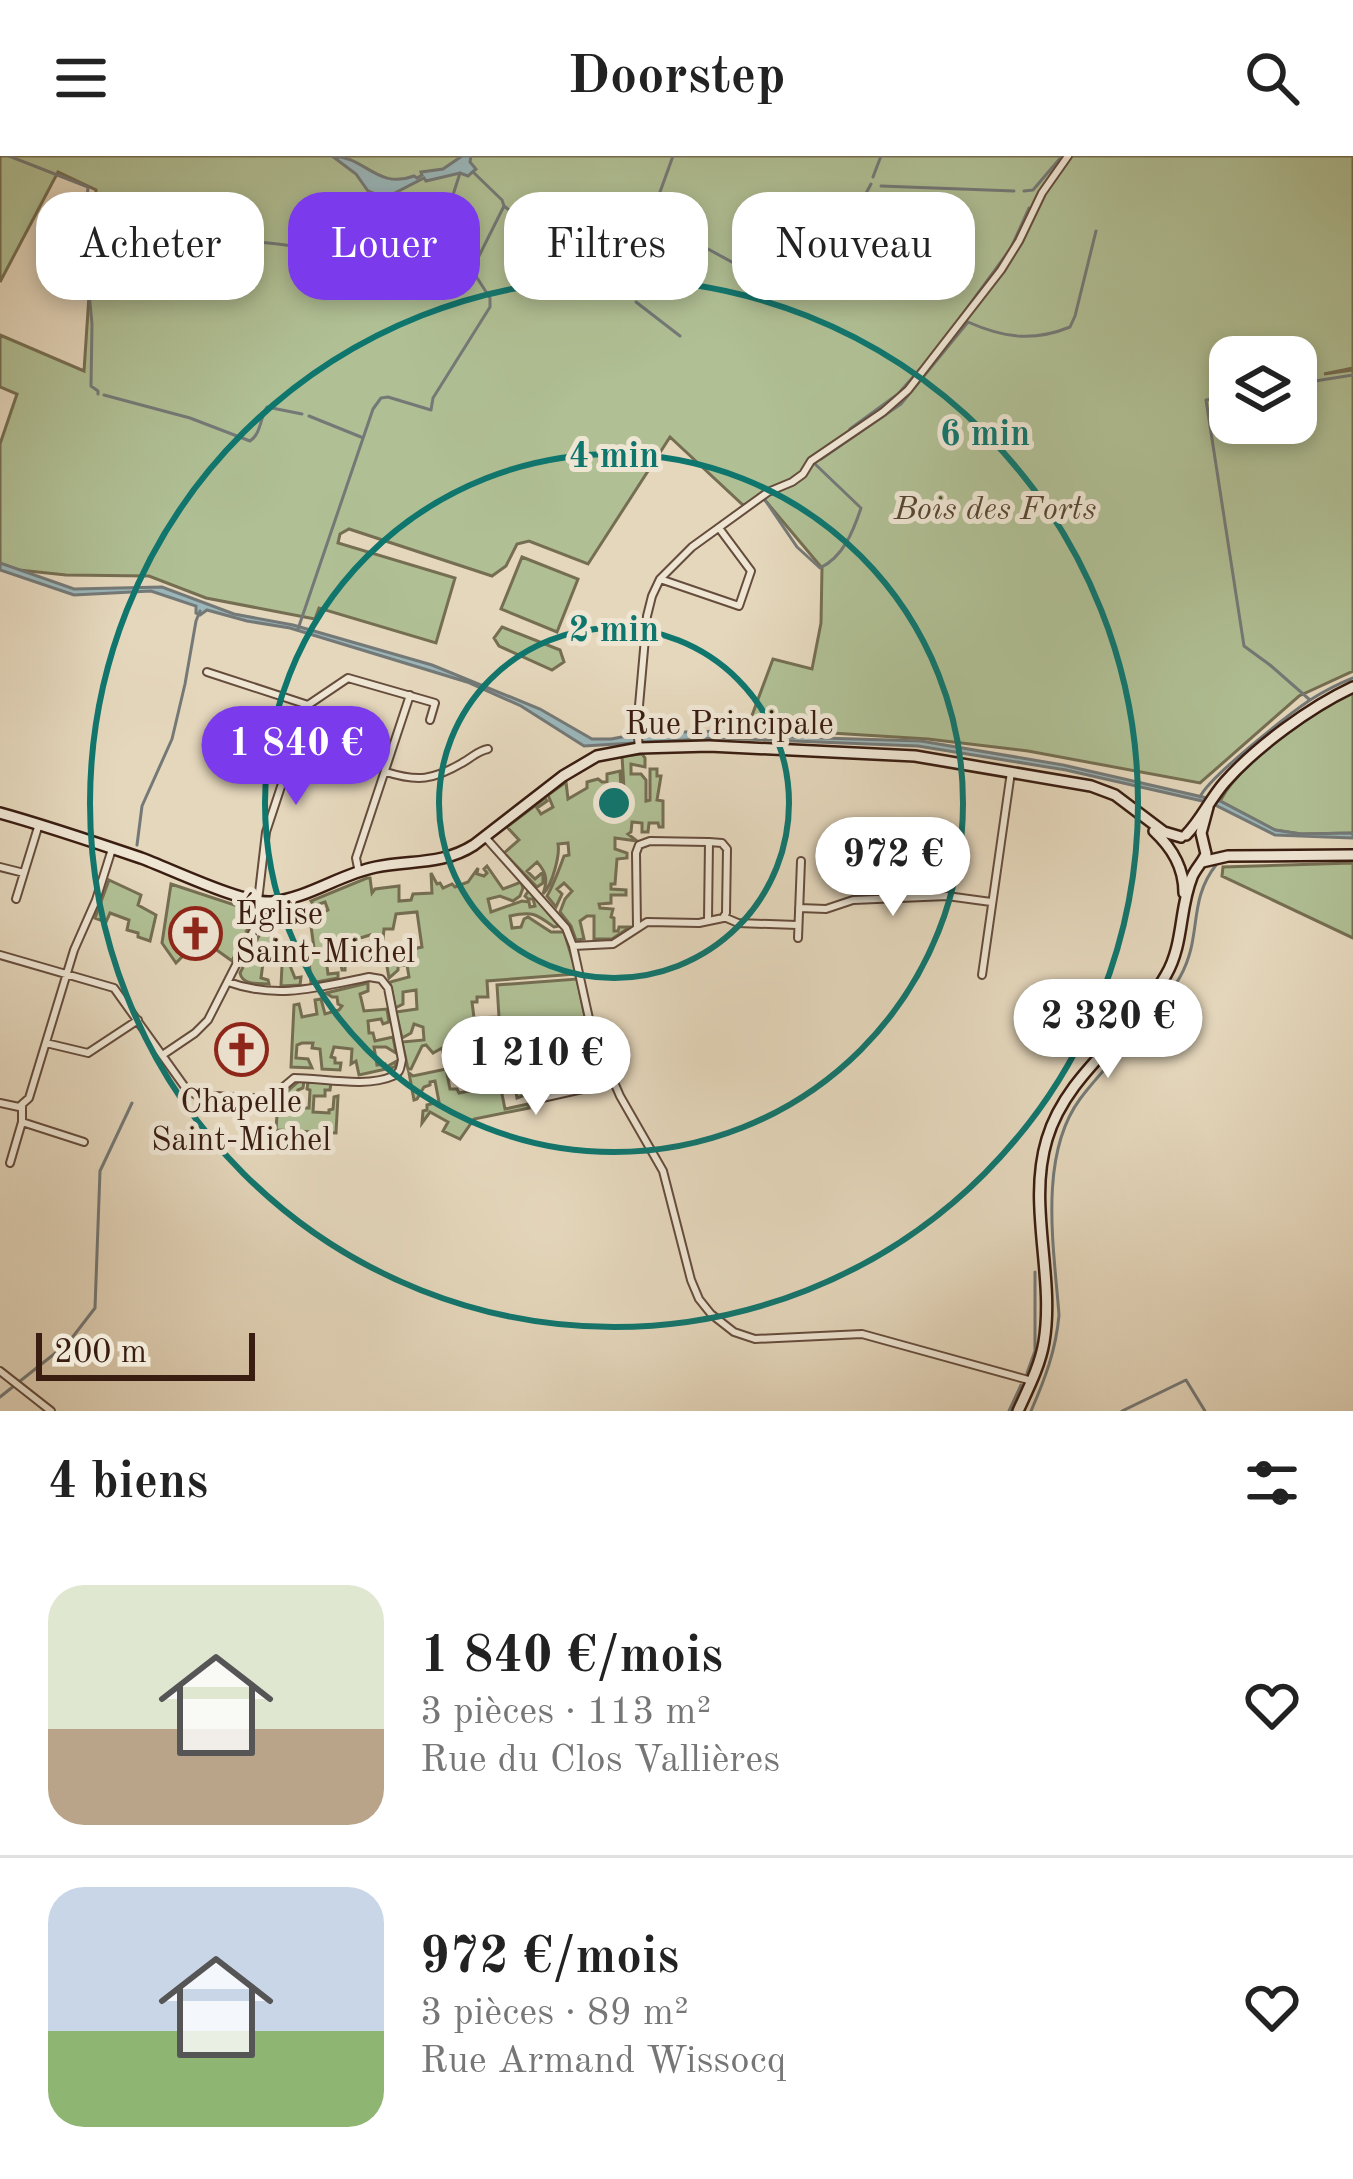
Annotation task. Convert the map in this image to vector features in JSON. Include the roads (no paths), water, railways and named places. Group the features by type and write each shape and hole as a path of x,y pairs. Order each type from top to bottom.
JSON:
{"street":[{"path":"639,746 646,616 660,579 688,550 769,492 802,475 810,463 908,390 1001,270 1042,193 1068,156"},
{"path":"660,579 739,606 751,569 719,528"},
{"path":"207,672 308,704"},
{"path":"163,1055 206,1022 263,902 266,832 308,704 345,678 435,703 430,720"},
{"path":"1184,914 1184,882 1173,852 1175,843 1234,772 1291,726 1353,687"},
{"path":"359,873 356,858 410,695"},
{"name":"Rue Principale","path":"263,902 318,890 379,867 441,860 467,850 582,764 607,752 639,746 923,757 1094,786 1115,795 1164,832 1183,836"},
{"path":"386,772 422,779 488,749"},
{"path":"982,975 1011,772"},
{"name":"Rue Principale","path":"1078,784 1123,807 1173,852"},
{"path":"1018,1411 1042,1354 1046,1326 1040,1182 1049,1133 1075,1085 1163,981 1178,949 1191,880 1206,855 1208,807"},
{"path":"0,813 263,902"},
{"path":"16,899 39,824"},
{"path":"1183,836 1195,836 1226,852 1252,855"},
{"path":"485,837 562,920 573,946 589,1022 614,1082 667,1182 679,1237 703,1306 724,1326 745,1337 869,1336 1032,1381"},
{"path":"637,927 636,853 647,841 710,842 727,847 724,917"},
{"path":"708,919 710,842"},
{"path":"10,1163 22,1106 30,1095 112,848"},
{"path":"1179,865 1187,868 1218,857 1252,855 1353,855"},
{"path":"797,938 801,861"},
{"path":"0,867 24,873"},
{"path":"799,908 826,909 853,900 947,896 992,902"},
{"path":"573,946 614,944 647,922 699,923 724,917 738,923 798,925"},
{"path":"0,955 114,988 194,1095 267,1099 296,1078 362,1081 392,1076 402,1065 388,988 381,979 369,977 291,993 228,982"},
{"path":"46,1043 88,1053 138,1020"},
{"path":"470,1065 519,1058 525,1063 532,1092 542,1098 614,1082"},
{"path":"0,1103 22,1106"},
{"path":"22,1122 84,1142"},
{"path":"0,1371 51,1411"}],"water":[{"path":"332,156 390,179 417,178 421,172 443,169 462,156 471,156 476,169 468,176 424,178 397,192 368,191 356,174"},
{"path":"0,563 74,589 162,587 234,614 293,625 432,665 540,709 592,739 726,731 921,741 1063,765 1220,801 1275,830 1353,833 1353,838 1275,835 1211,803 1066,770 918,746 718,738 584,746 521,706 467,682 290,628 207,610 200,615 196,606 151,591 74,595 0,570"}],"waterway":[{"path":"9,156 88,187 84,241 92,324 91,386 98,394"},
{"path":"660,192 673,156"},
{"path":"873,177 881,156"},
{"path":"1024,191 1033,190 1062,156"},
{"path":"298,629 373,409 388,397 431,410 433,398 490,307 490,298 472,270 504,206 473,172"},
{"path":"264,243 334,253 389,268 416,260 438,242 460,173"},
{"path":"867,192 871,184"},
{"path":"881,186 1014,191"},
{"path":"960,318 1011,248 1029,208"},
{"path":"821,459 901,404 968,322 1019,336 1070,327 1096,231"},
{"path":"708,249 732,262"},
{"path":"636,302 680,336"},
{"path":"850,429 898,394 921,368"},
{"path":"1317,381 1353,375"},
{"path":"104,395 190,418 250,441 267,407 302,414"},
{"path":"1209,400 1209,419"},
{"path":"309,416 361,437"},
{"path":"1213,444 1244,646 1310,700"},
{"path":"765,500 797,547 820,568 828,563 846,543 861,508 815,464"},
{"path":"137,845 142,806 172,739 200,611"},
{"path":"1200,797 1233,761 1285,719 1353,678"},
{"path":"1031,1411 1058,1328 1052,1232 1058,1147 1080,1099 1158,1010 1180,977 1201,892 1216,865"},
{"path":"0,1397 68,1343 95,1308 100,1171 132,1103"},
{"path":"1027,1373 1035,1351 1035,1272"},
{"path":"1122,1411 1186,1380 1205,1411"},
{"path":"1009,1411 1021,1385"}],"place":[{"name":"Église Saint-Michel","path":"196,934"},
{"name":"Chapelle Saint-Michel","path":"241,1049"}],"park label":[{"name":"Bois des Forts","path":"995,510"}]}
